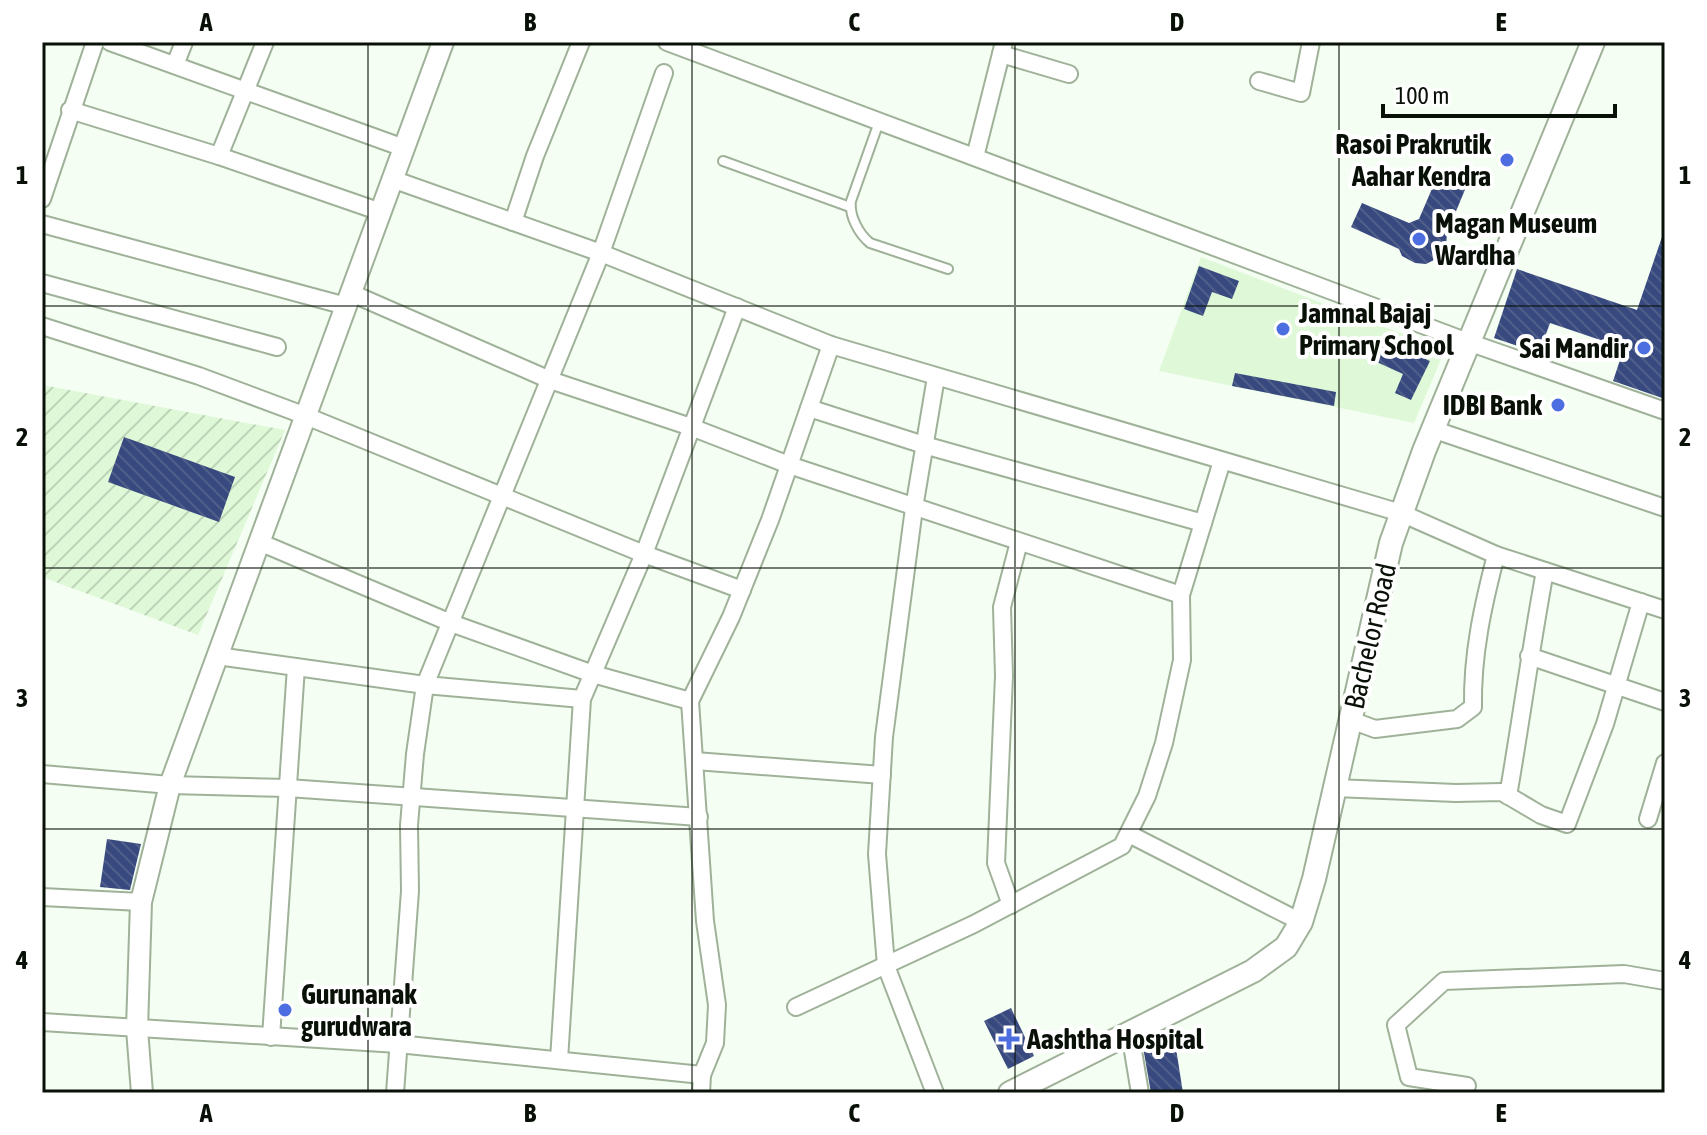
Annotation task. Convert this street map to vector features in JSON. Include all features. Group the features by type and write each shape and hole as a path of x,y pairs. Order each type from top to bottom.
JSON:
{"main road":[{"name":"Bachelor Road","path":"1010,1093 1253,971 1286,947 1301,922 1314,879 1391,543 1432,429 1593,42"}],"street":[{"path":"42,199 95,42"},
{"path":"110,42 404,148"},
{"path":"175,65 184,42"},
{"path":"219,156 265,42"},
{"path":"142,1093 137,1029 141,902 170,785 443,42"},
{"path":"513,222 535,156 581,42"},
{"path":"1259,81 1301,93 1311,42"},
{"path":"675,43 1468,342 1665,411"},
{"path":"975,157 1002,48 1069,74"},
{"path":"395,1093 410,891 411,796 425,685 601,253 664,73"},
{"path":"70,110 219,156 381,212"},
{"path":"392,179 601,253 831,345 1401,513 1496,555 1665,610"},
{"path":"42,224 348,300 550,380 691,427 789,465 1181,595"},
{"path":"42,283 277,347"},
{"path":"559,1060 582,699 644,554 737,307"},
{"path":"42,326 199,376 306,416 644,554 742,590"},
{"path":"701,1093 702,1075 715,1043 717,1005 705,921 690,701 742,590 831,345"},
{"path":"935,1093 886,966 877,854 884,737 914,508 936,377"},
{"path":"809,408 924,445 1203,523"},
{"path":"1432,429 1665,508"},
{"path":"796,1007 1011,905 1122,846 1147,796 1164,743 1182,660 1181,595 1222,461"},
{"path":"259,542 451,623 593,674 690,701"},
{"path":"1011,905 996,863 996,848 1004,676 1002,607 1019,542"},
{"path":"1351,720 1375,729 1457,719 1473,707 1477,640 1496,555"},
{"path":"1508,796 1545,571"},
{"path":"1335,788 1502,792 1541,815 1567,824 1616,685 1641,602"},
{"path":"217,656 425,685 582,699"},
{"path":"1529,656 1665,702"},
{"path":"271,1037 296,667"},
{"path":"695,761 882,775"},
{"path":"1648,819 1665,763"},
{"path":"42,774 170,785 288,788 699,817"},
{"path":"1129,834 1301,922"},
{"path":"42,897 141,902"},
{"path":"1467,1086 1409,1077 1396,1025 1444,981 1624,974 1665,981"},
{"path":"42,1022 398,1044 702,1075"},
{"path":"1130,1033 1140,1093"}],"lane":[{"path":"879,122 850,207 864,237 870,243 948,269"},
{"path":"723,161 850,207"}],"shaded area":[{"name":"Jamnal Bajaj Primary School","path":"1201,257 1445,350 1414,423 1159,371"},
{"path":"42,385 285,430 198,635 42,577"}],"building":[{"path":"1440,170 1469,180 1447,233 1446,246 1436,259 1426,264 1415,263 1402,256 1399,249 1351,227 1362,203 1409,223 1419,219"},
{"path":"1663,234 1665,399 1613,381 1624,348 1550,323 1539,353 1494,338 1517,269 1637,310"},
{"path":"1199,266 1239,281 1232,299 1212,292 1203,316 1184,309"},
{"path":"1377,336 1430,361 1411,400 1395,393 1403,374 1357,353 1362,342 1372,347"},
{"path":"1235,373 1336,392 1334,406 1232,386"},
{"path":"124,437 235,477 219,522 108,482"},
{"path":"107,839 141,844 130,890 100,887"},
{"path":"1011,1008 1034,1056 1008,1069 984,1021"},
{"path":"1175,1042 1183,1093 1151,1093 1143,1047"}],"place":[{"name":"Rasoi Prakrutik Aahar Kendra","path":"1507,160"},
{"name":"Magan Museum Wardha","path":"1419,239"},
{"name":"Jamnal Bajaj Primary School","path":"1283,329"},
{"name":"Sai Mandir","path":"1644,348"},
{"name":"IDBI Bank","path":"1558,405"},
{"name":"Gurunanak gurudwara","path":"285,1010"},
{"name":"Aashtha Hospital","path":"1009,1039"}]}
